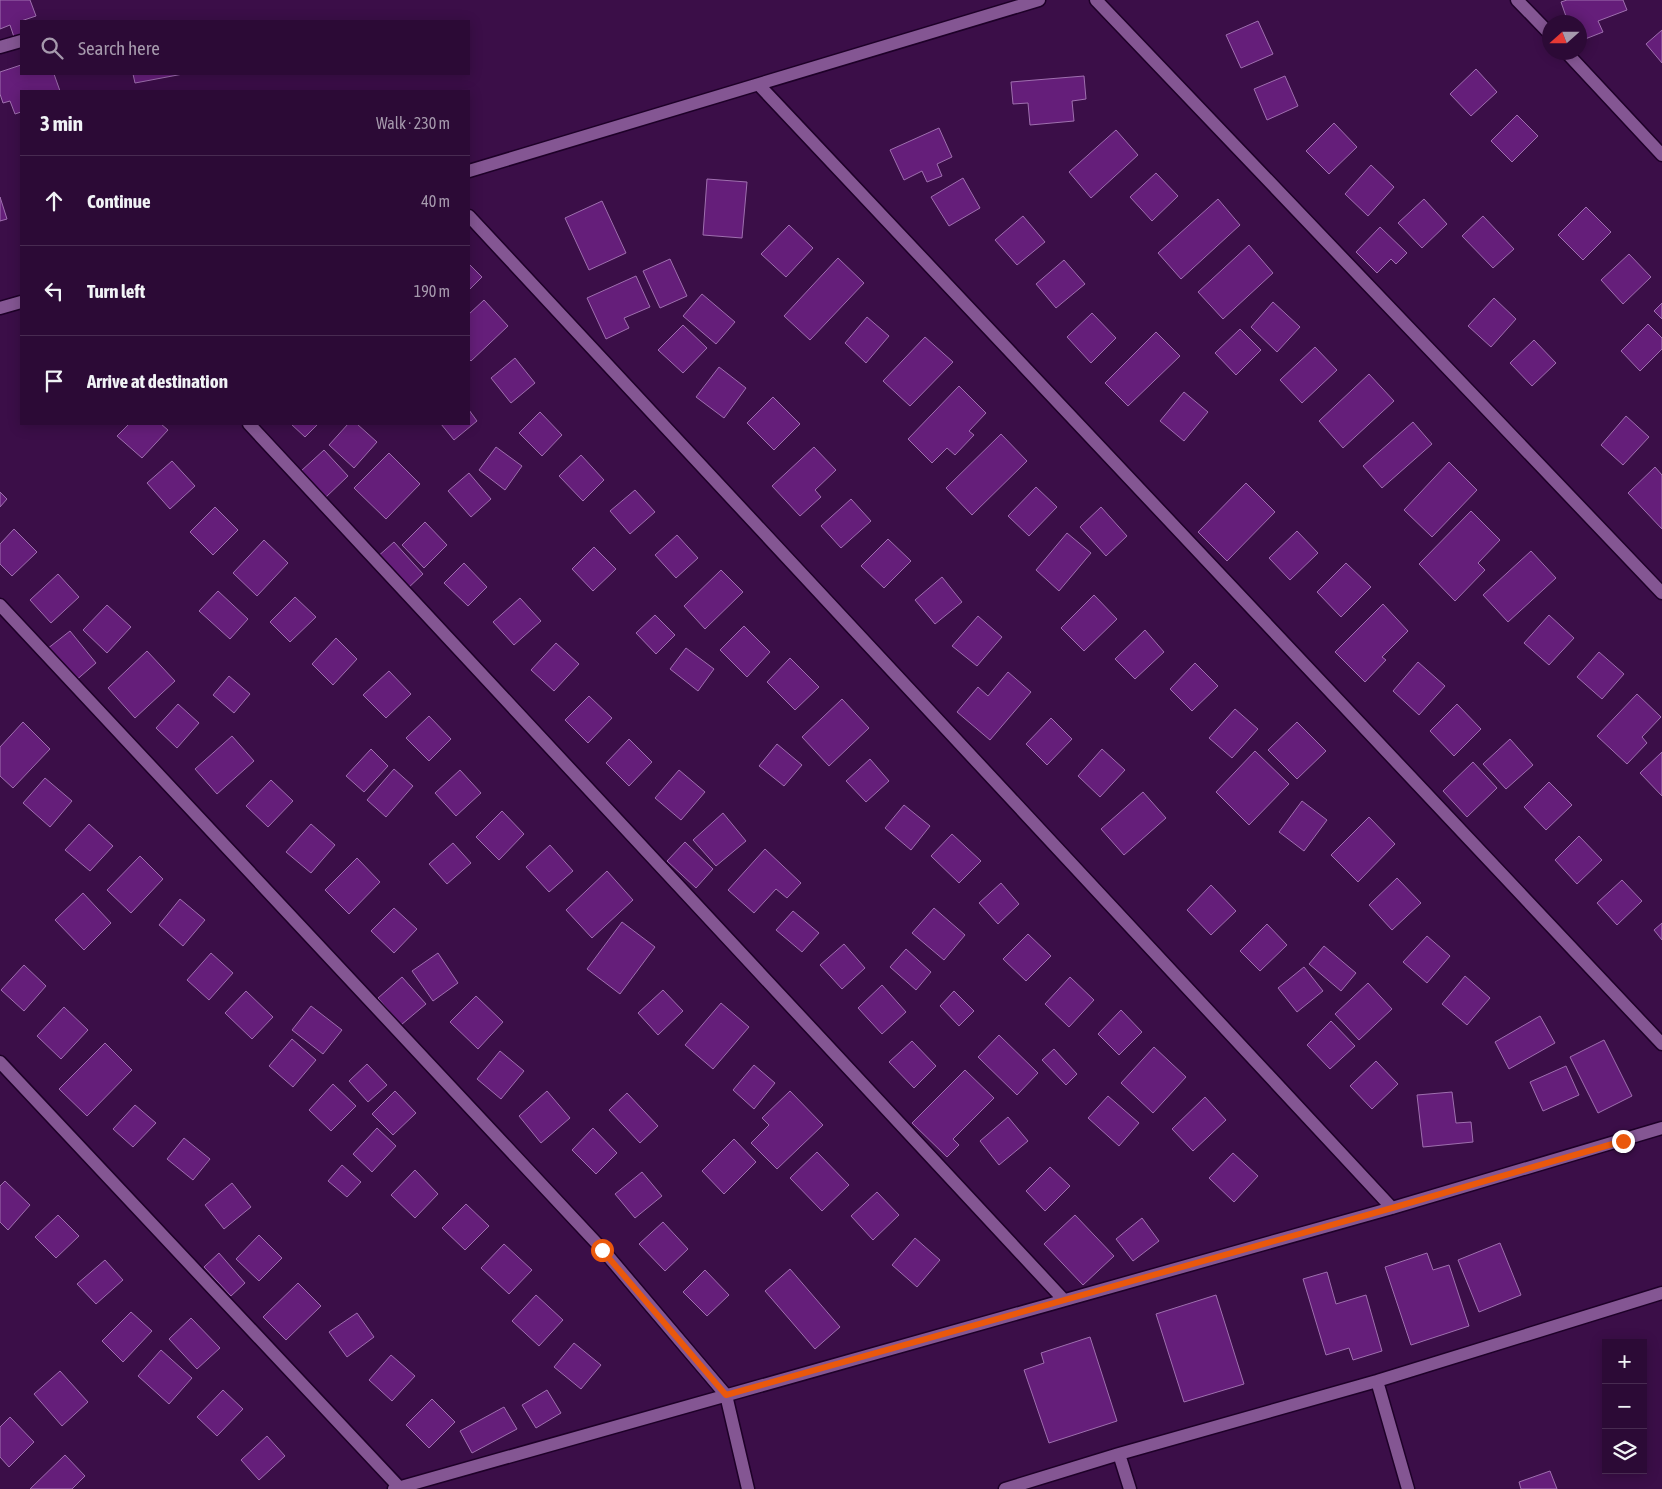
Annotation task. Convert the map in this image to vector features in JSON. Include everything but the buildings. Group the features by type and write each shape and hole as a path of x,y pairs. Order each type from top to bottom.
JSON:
{"street":[{"path":"470,171 1039,0"},
{"path":"1096,0 1662,593"},
{"path":"1517,0 1542,26"},
{"path":"0,47 20,41"},
{"path":"1573,60 1662,155"},
{"path":"759,85 1662,1044"},
{"path":"470,217 1392,1208"},
{"path":"0,308 20,302"},
{"path":"250,425 1063,1299"},
{"path":"0,605 602,1250 726,1395 748,1489"},
{"path":"0,1062 396,1488 1392,1208 1662,1128"},
{"path":"1005,1489 1119,1454 1377,1381 1662,1293"},
{"path":"1377,1381 1408,1489"},
{"path":"1119,1454 1130,1489"}],"route":[{"path":"602,1250 726,1395 1392,1208 1623,1141"}]}
